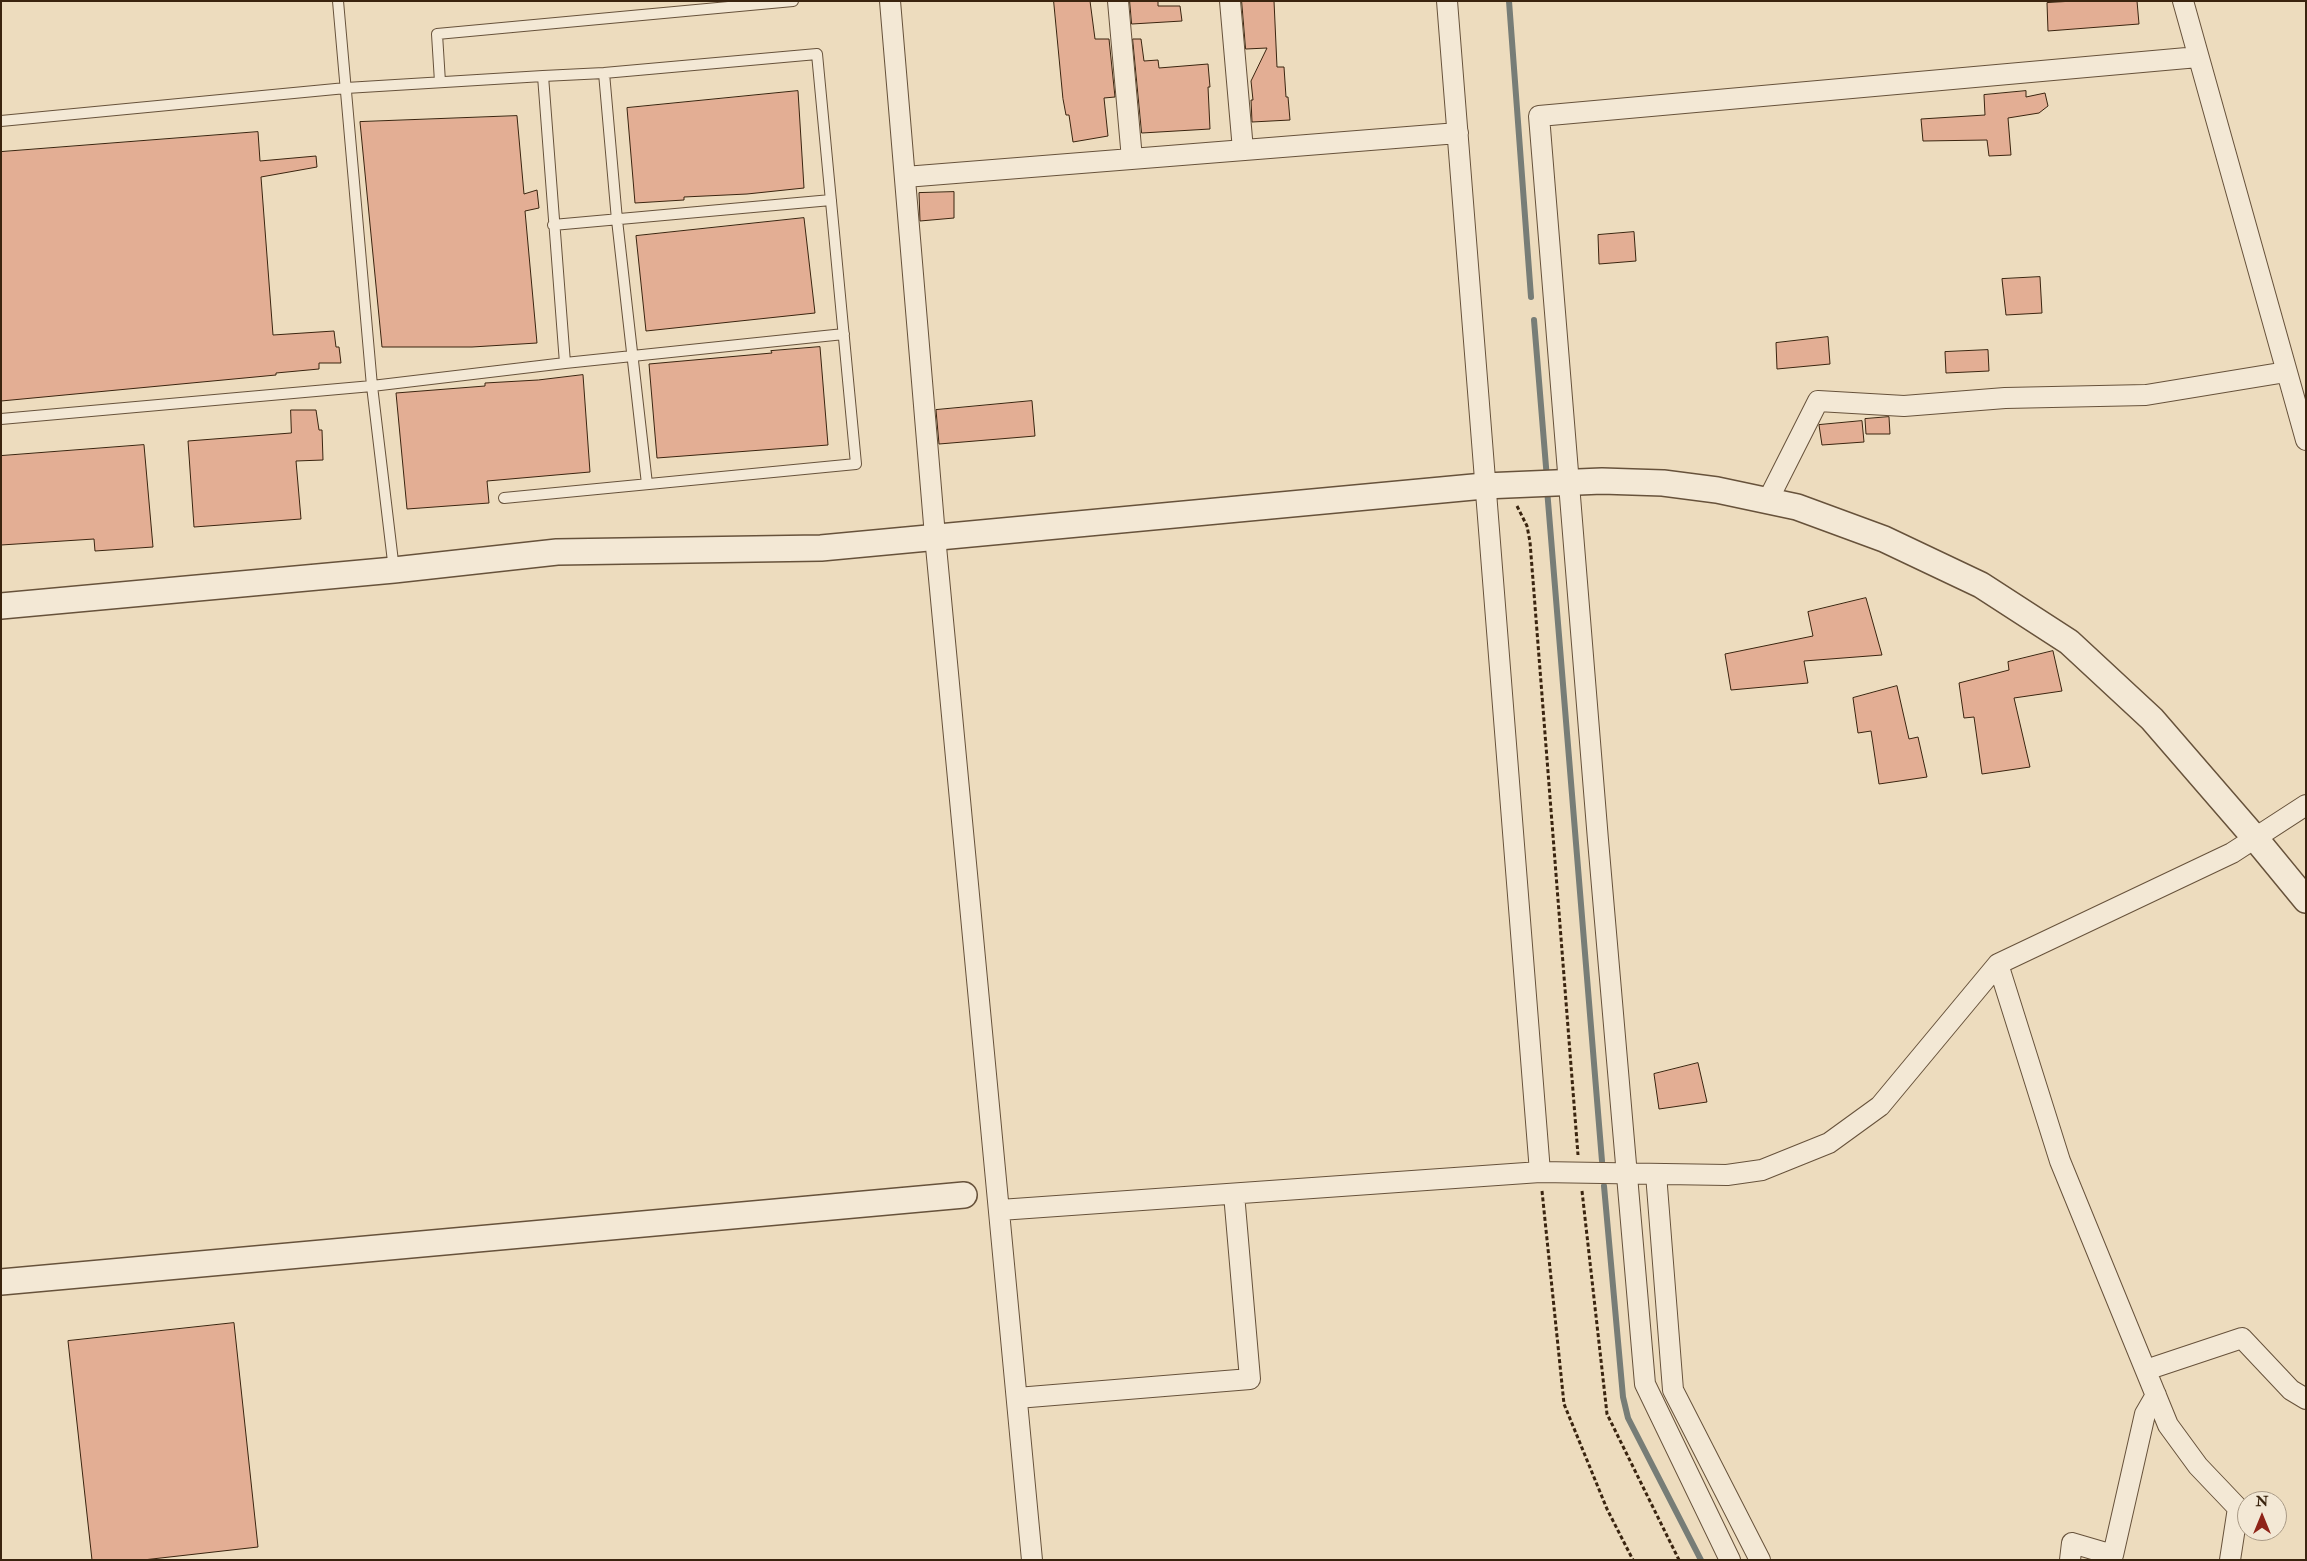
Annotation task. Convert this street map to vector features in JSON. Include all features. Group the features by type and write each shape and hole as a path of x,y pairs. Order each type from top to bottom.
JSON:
{"street":[{"path":"890,1 935,536 1032,1560"},
{"path":"1118,1 1132,159"},
{"path":"1230,1 1243,150"},
{"path":"1447,1 1484,486 1540,1172"},
{"path":"2183,1 2306,440"},
{"path":"1730,1560 1645,1384 1564,482 1539,116 2198,57"},
{"path":"905,177 1458,133"},
{"path":"1768,500 1818,401 1904,406 2005,398 2146,395 2286,372"},
{"path":"1,606 394,570 557,552 822,548 1484,486 1564,482 1663,483 1717,490 1797,507 1884,539 1981,586 2069,642 2152,720 2255,838 2306,900"},
{"path":"1000,1210 1540,1172 1727,1176 1762,1170 1829,1143 1880,1106 1998,964 2232,854 2306,805"},
{"path":"1998,964 2060,1161 2168,1425 2198,1466 2238,1508 2230,1560"},
{"path":"1656,1174 1673,1390 1760,1560"},
{"path":"1017,1398 1250,1380 1234,1194"},
{"path":"1,1282 964,1195"},
{"path":"2146,1370 2242,1338 2291,1390 2306,1399"},
{"path":"2070,1560 2072,1543 2113,1555 2145,1414 2156,1395"}],"lane":[{"path":"338,1 372,386 394,570"},
{"path":"440,82 437,34 793,1"},
{"path":"1,121 346,88 604,73 817,54 856,464 504,498"},
{"path":"604,73 617,220 647,484"},
{"path":"543,76 565,363"},
{"path":"553,225 831,200"},
{"path":"1,419 372,386 565,363 844,334"}],"path":[{"path":"1519,484 1517,510 1527,526 1530,542 1580,1173 1607,1414 1679,1560"},
{"path":"1540,1172 1564,1404 1607,1510 1633,1560"}],"building":[{"path":"1054,1 1090,1 1095,39 1109,39 1115,97 1104,98 1108,136 1073,142 1069,115 1066,115 1063,99"},
{"path":"1130,1 1158,1 1158,6 1180,6 1182,21 1132,24"},
{"path":"1242,1 1274,1 1277,67 1284,67 1290,120 1252,122 1251,100 1253,100 1251,81 1267,48 1246,49"},
{"path":"2137,1 2139,24 2048,31 2047,3"},
{"path":"1133,39 1141,39 1144,61 1158,60 1159,68 1208,64 1210,129 1142,133"},
{"path":"798,91 804,188 747,194 684,197 684,200 635,203 627,108"},
{"path":"2026,91 2026,97 2045,93 2048,106 2039,113 2008,118 2011,155 1989,156 1987,140 1923,141 1921,119 1985,115 1984,95"},
{"path":"517,116 524,194 537,190 539,208 525,211 537,343 472,347 382,347 360,122"},
{"path":"258,132 260,161 316,156 317,167 261,177 273,335 334,331 341,363 319,363 319,369 276,373 276,375 1,401 1,152"},
{"path":"954,192 954,218 920,221 919,193"},
{"path":"804,218 815,313 646,331 636,236"},
{"path":"1634,232 1636,261 1599,264 1598,235"},
{"path":"2040,277 2042,313 2006,315 2002,279"},
{"path":"1828,337 1830,364 1777,369 1776,343"},
{"path":"820,347 828,445 657,458 649,364"},
{"path":"1988,350 1989,371 1946,373 1945,352"},
{"path":"583,375 590,472 487,481 489,503 407,509 396,393 485,386 485,383"},
{"path":"1032,401 1035,436 939,444 936,410"},
{"path":"291,410 316,410 319,430 322,430 323,460 296,461 301,519 194,527 188,441 291,433"},
{"path":"1889,417 1890,434 1866,434 1865,419"},
{"path":"1862,421 1864,442 1822,445 1819,425"},
{"path":"144,445 153,547 95,551 94,539 1,545 1,456"},
{"path":"1866,598 1882,655 1804,661 1808,683 1731,690 1725,654 1813,636 1808,612"},
{"path":"2053,651 2062,691 2014,698 2030,767 1982,774 1974,717 1964,718 1959,683 2009,670 2008,662"},
{"path":"1897,686 1909,739 1918,737 1927,777 1879,784 1871,731 1858,733 1853,698"},
{"path":"1698,1063 1707,1102 1659,1109 1654,1074"},
{"path":"234,1323 258,1547 143,1560 92,1560 68,1341"}],"waterway":[{"path":"1509,1 1531,297"},
{"path":"1534,320 1547,479"},
{"path":"1547,489 1602,1161"},
{"path":"1604,1186 1623,1397 1628,1418 1701,1560"}]}
